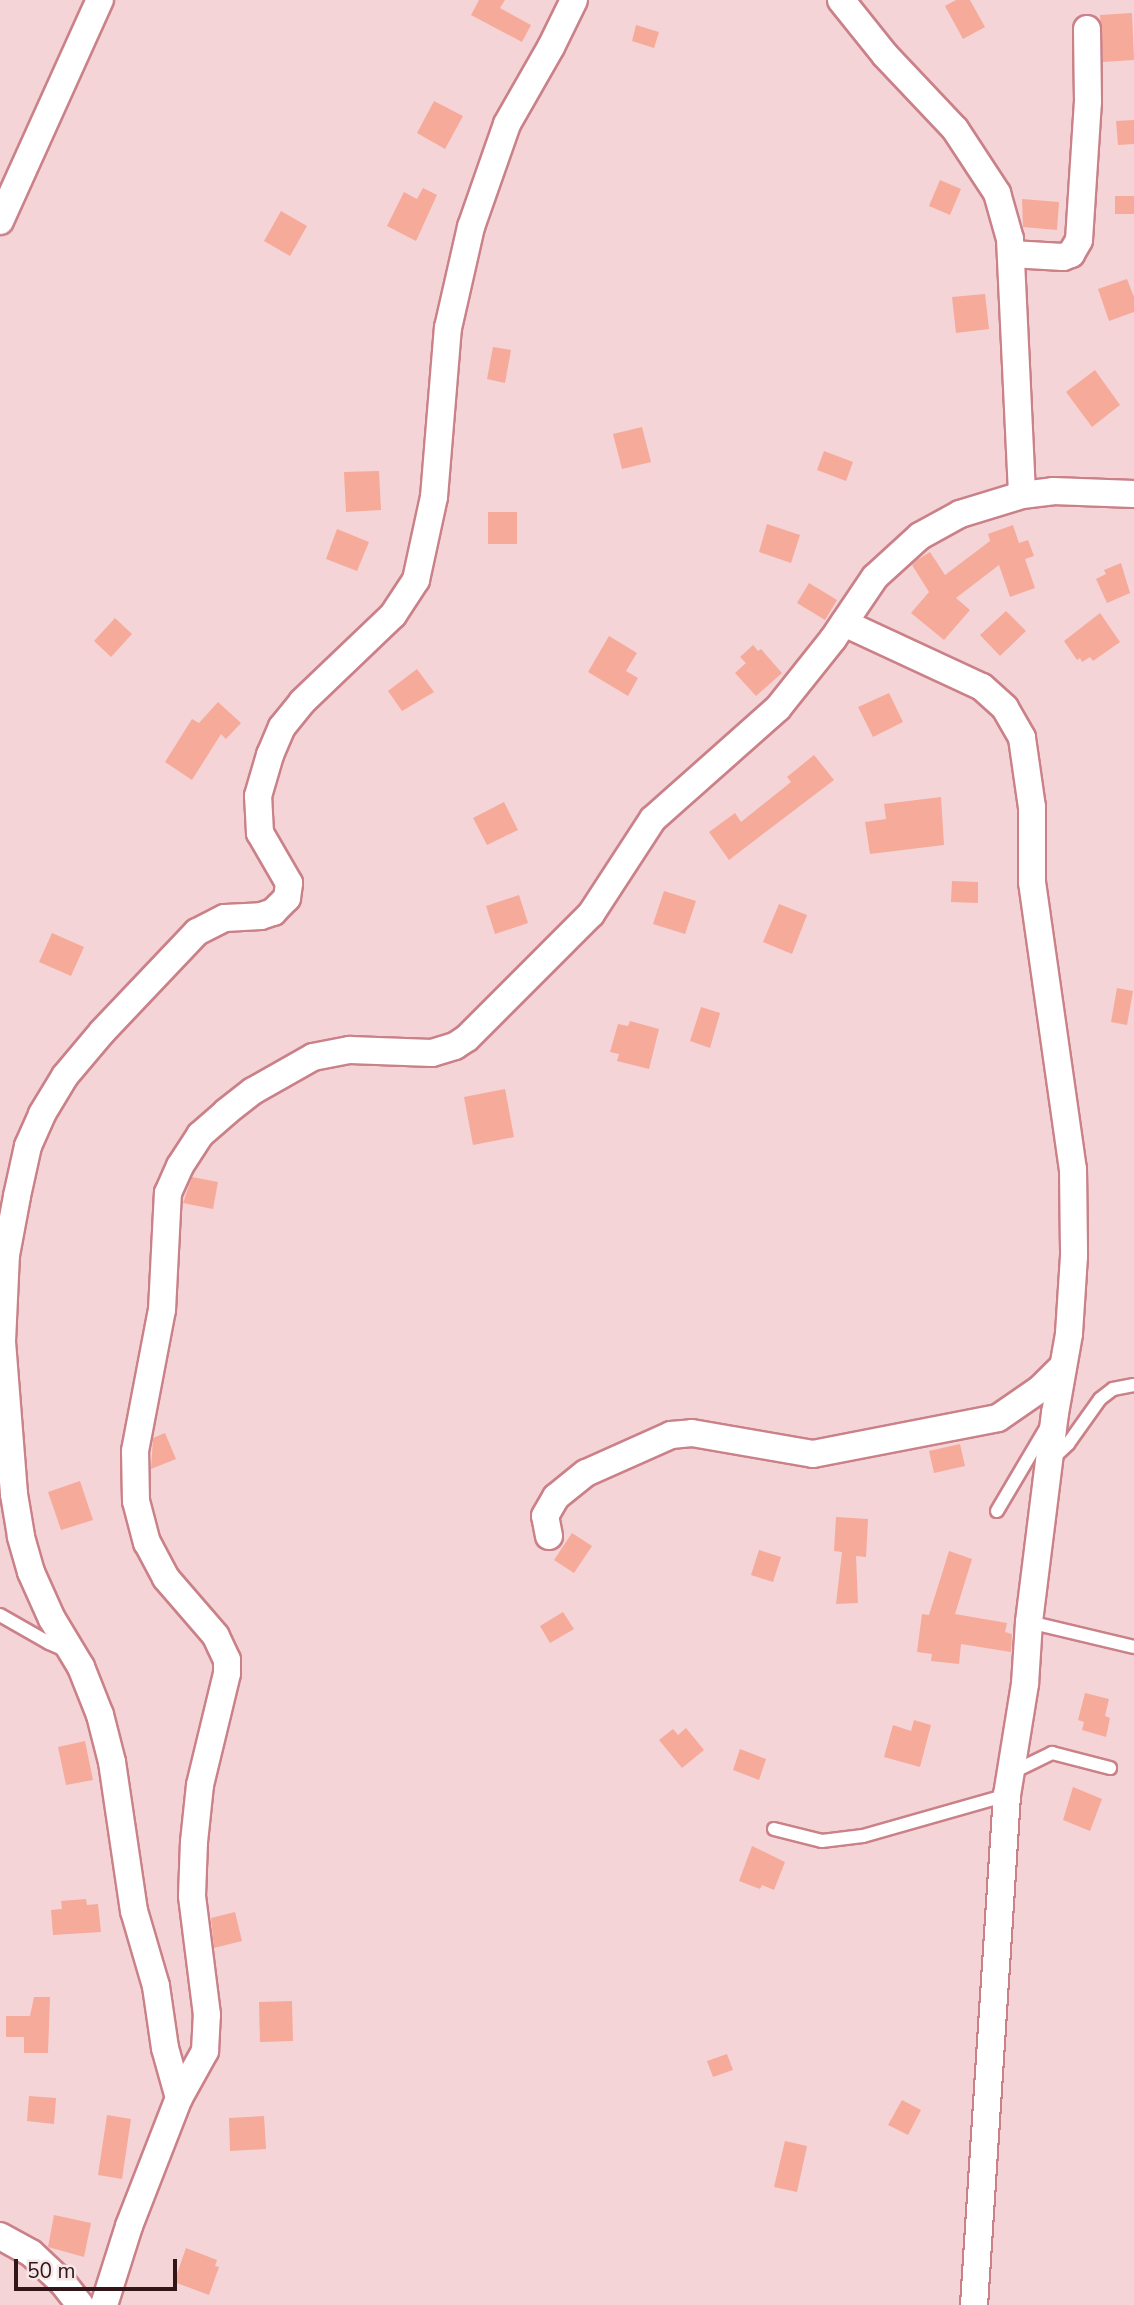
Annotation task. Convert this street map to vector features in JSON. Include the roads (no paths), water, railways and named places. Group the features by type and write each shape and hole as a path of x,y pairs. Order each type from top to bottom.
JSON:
{"street":[{"path":"0,221 100,0"},
{"path":"179,2098 165,2048 156,1986 134,1911 112,1762 100,1715 72,1652 52,1619 31,1572 13,1494 2,1342 6,1255 28,1146 42,1114 65,1076 138,993 197,932 225,918 261,916 272,912 287,898 289,883 260,833 258,796 270,755 289,719 393,615 416,580 425,552 434,497 448,328 471,227 507,124 551,47 574,0"},
{"path":"841,0 885,55 955,129 997,193 1011,254 1022,495"},
{"path":"1011,254 1063,257 1071,254 1079,240 1088,102 1087,29"},
{"path":"104,2305 129,2226 179,2098 205,2051 207,2015 192,1896 194,1842 200,1785 228,1660 216,1636 166,1578 147,1543 136,1501 135,1451 162,1310 168,1193 180,1166 201,1135 226,1112 253,1091 313,1057 350,1050 432,1053 455,1046 467,1038 591,914 653,819 778,708 844,624 875,577 920,536 960,514 1022,495 1053,491 1134,495"},
{"path":"844,624 982,687 1006,708 1022,738 1032,807 1032,882 1073,1169 1074,1256 1069,1334 1055,1413 1029,1622 1026,1684 1009,1784 982,2142 974,2305"},
{"path":"549,1536 545,1516 556,1497 586,1473 671,1435 692,1433 813,1454 998,1418 1040,1389 1062,1367"},
{"path":"0,2236 32,2253 63,2283 80,2305"}],"lane":[{"path":"1049,1461 1068,1444 1100,1399 1113,1389 1134,1385"},
{"path":"997,1511 1055,1413"},
{"path":"0,1615 49,1643 72,1652"},
{"path":"1029,1622 1134,1647"},
{"path":"774,1829 822,1841 863,1836 1009,1784 1052,1753 1110,1768"}]}
